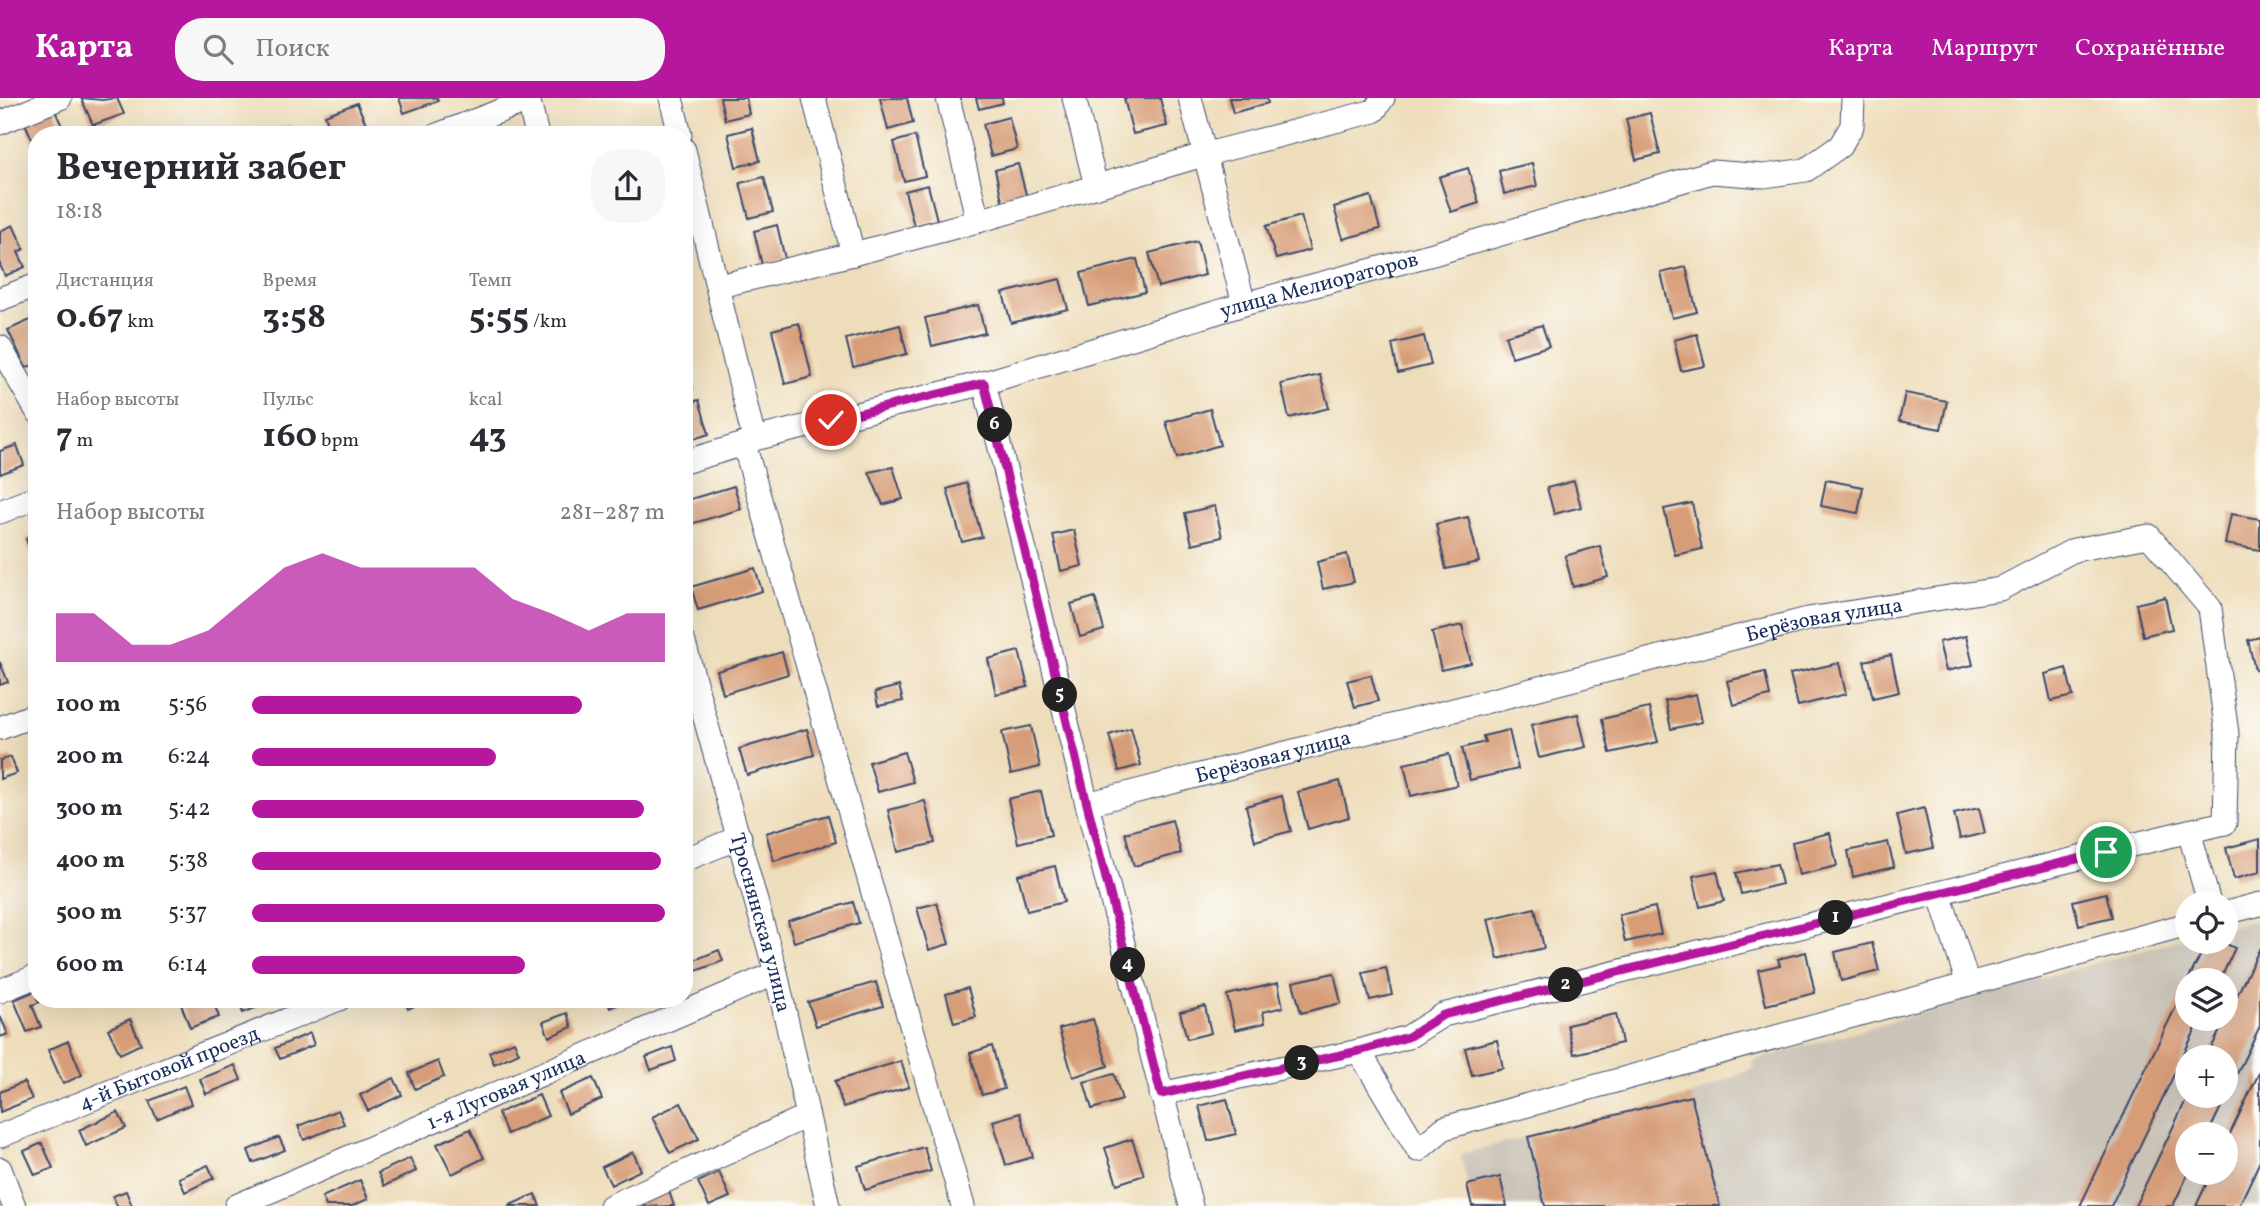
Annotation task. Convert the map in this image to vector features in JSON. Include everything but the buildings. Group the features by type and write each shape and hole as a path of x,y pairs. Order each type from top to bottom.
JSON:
{"street":[{"path":"0,122 60,98"},
{"path":"671,98 678,126"},
{"path":"814,98 853,254"},
{"path":"948,98 978,221"},
{"path":"1074,98 1096,186"},
{"path":"1190,98 1244,304"},
{"path":"719,286 978,221 1203,155 1374,111 1383,98"},
{"name":"улица Мелиораторов","path":"693,459 749,442 984,383 1244,304 1433,254 1712,172 1764,176 1807,170 1840,146 1853,126 1853,98"},
{"path":"460,126 528,99 535,126"},
{"path":"693,185 719,286 749,442 963,1206"},
{"path":"0,299 28,288"},
{"path":"0,347 28,395"},
{"path":"984,383 1087,804 1191,1206"},
{"path":"0,512 28,501"},
{"name":"Берёзовая улица","path":"1087,804 1808,619 2000,589 2074,550 2149,536 2210,608 2214,633 2227,734 2225,823 2189,831"},
{"name":"Троснянская улица","path":"694,710 740,837 776,973 828,1206"},
{"path":"0,728 28,717"},
{"path":"1161,1094 1359,1051 1408,1037 1443,1015 2189,831 2206,891"},
{"path":"693,856 740,837"},
{"path":"1939,893 1968,984"},
{"path":"2238,910 2260,904"},
{"path":"1359,1051 1418,1150 1444,1128 2175,928"},
{"name":"1-я Луговая улица","path":"236,1206 776,973"},
{"path":"0,991 28,980"},
{"name":"4-й Бытовой проезд","path":"0,1136 317,1008"},
{"path":"611,1206 807,1116"},
{"path":"0,1169 14,1206"}],"shaded area":[{"path":"2260,919 2260,1206 1472,1206 1461,1154 1691,1096 1754,1068 1752,1061 2175,940 2175,954 2238,954 2238,924"}],"route":[{"path":"831,420 984,383 1161,1094 1359,1051 1408,1037 1443,1015 2106,852"}]}
